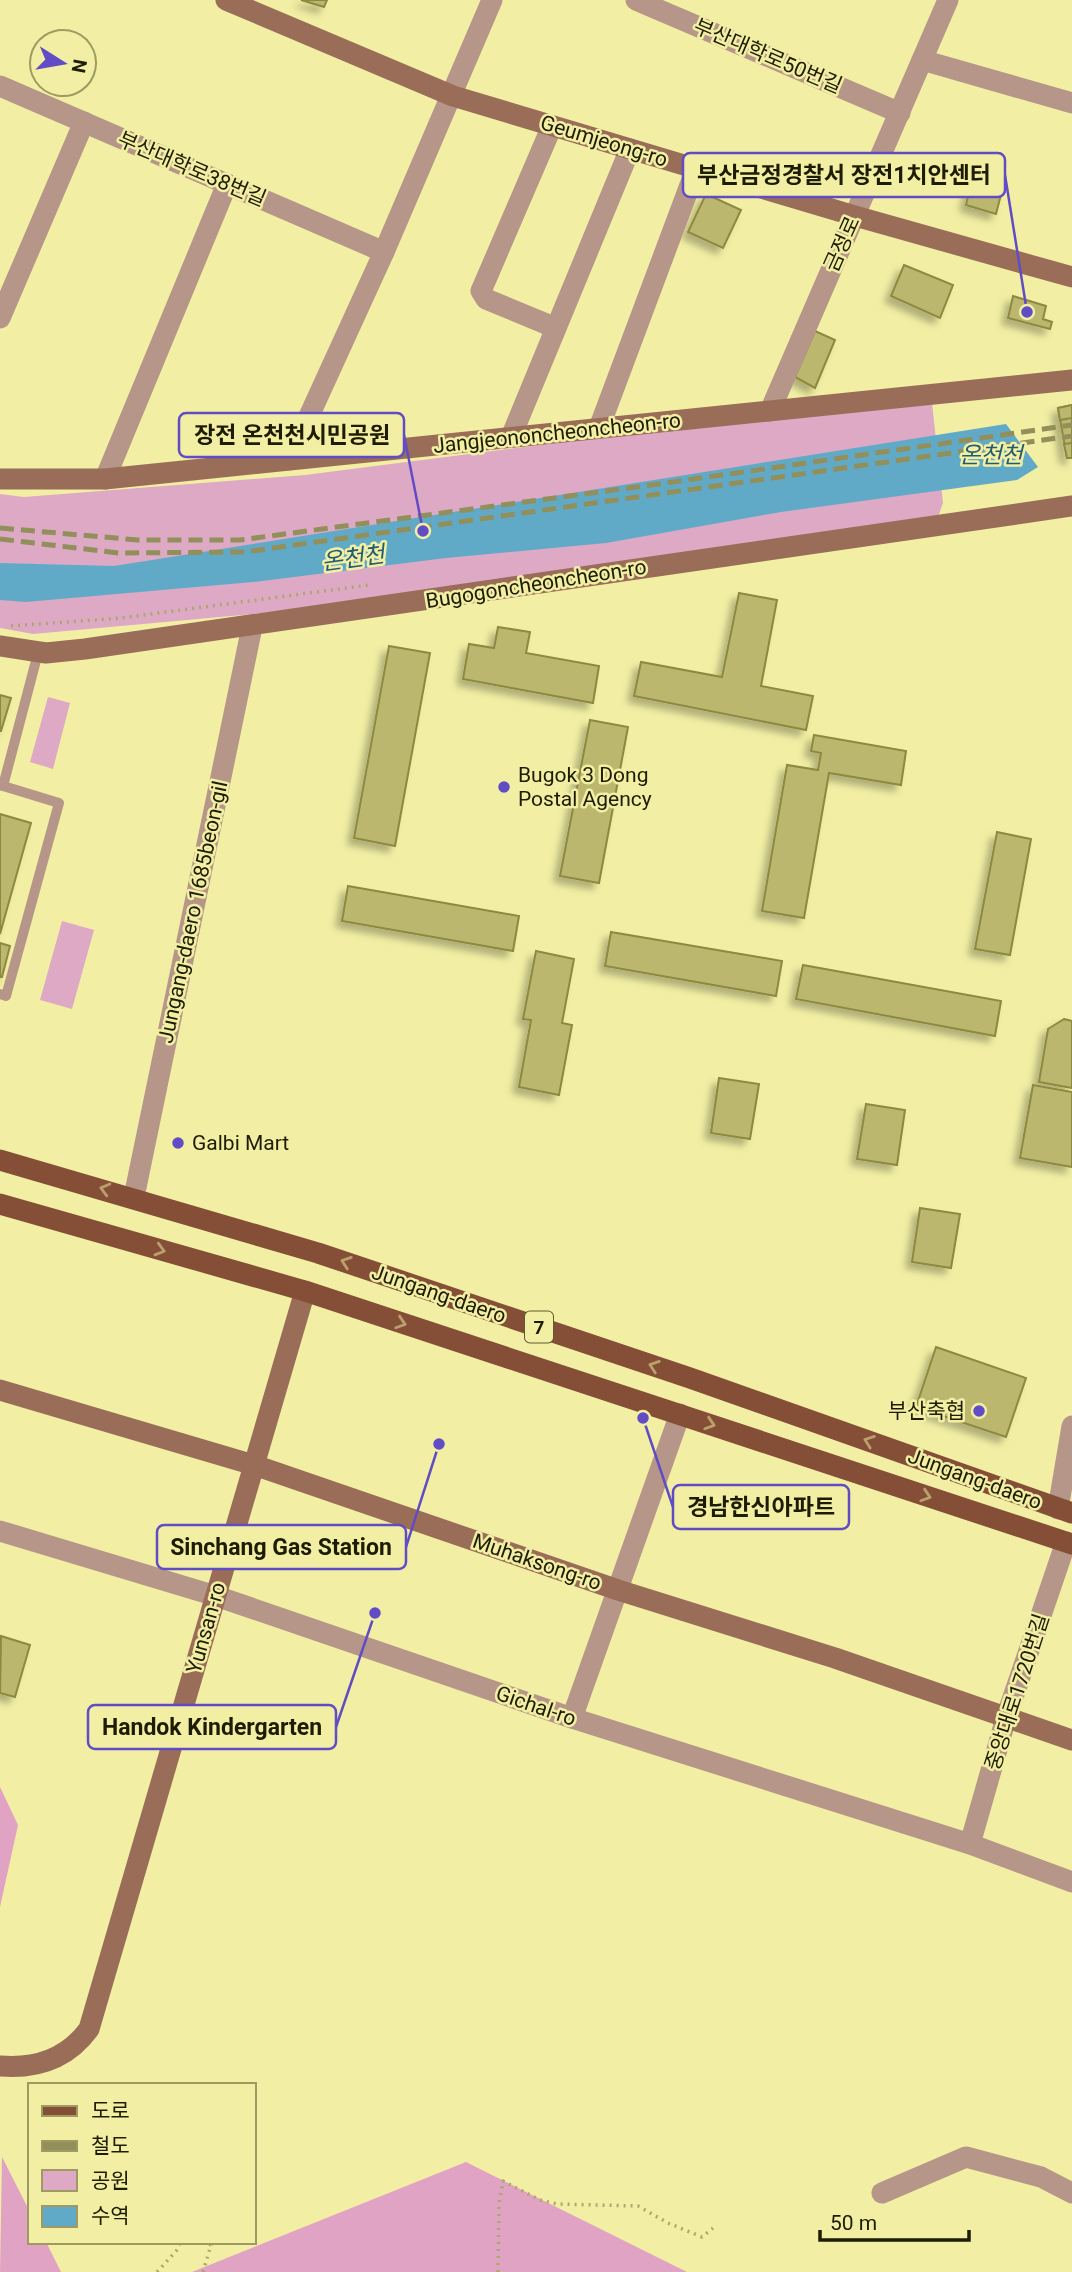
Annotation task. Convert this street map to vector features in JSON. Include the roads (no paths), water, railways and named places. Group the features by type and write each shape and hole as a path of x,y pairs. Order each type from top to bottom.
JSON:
{"main road":[{"name":"Jungang-daero","path":"0,1160 134,1197 318,1253 690,1378 1065,1511"},
{"name":"Jungang-daero","path":"0,1204 305,1291 1069,1543"}],"street":[{"name":"Geumjeong-ro","path":"226,0 453,96 855,216 1072,277"},
{"path":"289,460 453,96 492,0"},
{"name":"부산대학로50번길","path":"636,0 900,113"},
{"name":"금정로","path":"770,411 948,0"},
{"path":"922,60 1072,103"},
{"name":"부산대학로38번길","path":"0,86 384,252"},
{"path":"0,318 84,122"},
{"path":"552,126 481,291 485,299 556,328"},
{"path":"511,437 630,149"},
{"path":"598,428 696,169"},
{"path":"106,479 227,184"},
{"name":"Jangjeononcheoncheon-ro","path":"0,479 106,479 1072,380"},
{"name":"Bugogoncheoncheon-ro","path":"0,646 38,653 252,627 1072,506"},
{"name":"Jungang-daero 1685beon-gil","path":"134,1197 252,627"},
{"name":"Yunsan-ro","path":"0,2066 15,2067 48,2062 68,2052 89,2029 305,1291"},
{"name":"Muhaksong-ro","path":"0,1390 254,1465 618,1590 835,1658 1072,1740"},
{"path":"572,1718 680,1414"},
{"path":"1065,1511 1072,1426"},
{"name":"Gichal-ro","path":"0,1531 216,1596 572,1718 970,1844 1072,1882"},
{"name":"중앙대로1720번길","path":"970,1844 1006,1718 1069,1543"},
{"path":"882,2193 966,2157 1041,2177 1072,2193"}],"lane":[{"path":"0,994 6,996 59,803 2,785 38,653"}],"water":[{"name":"온천천","path":"1006,424 1038,467 1017,480 781,512 606,543 446,558 253,582 26,602 0,600 0,563 114,566"}],"railway":[{"path":"0,528 138,540 240,540 1072,425"},
{"path":"0,539 119,553 245,552 1072,436"}],"place":[{"name":"부산금정경찰서 장전1치안센터","path":"1027,312"},
{"name":"장전 온천천시민공원","path":"423,531"},
{"name":"Bugok 3 Dong Postal Agency","path":"504,787"},
{"name":"Galbi Mart","path":"178,1143"},
{"name":"부산축협","path":"979,1411"},
{"name":"경남한신아파트","path":"643,1418"},
{"name":"Sinchang Gas Station","path":"439,1444"},
{"name":"Handok Kindergarten","path":"375,1613"}]}
